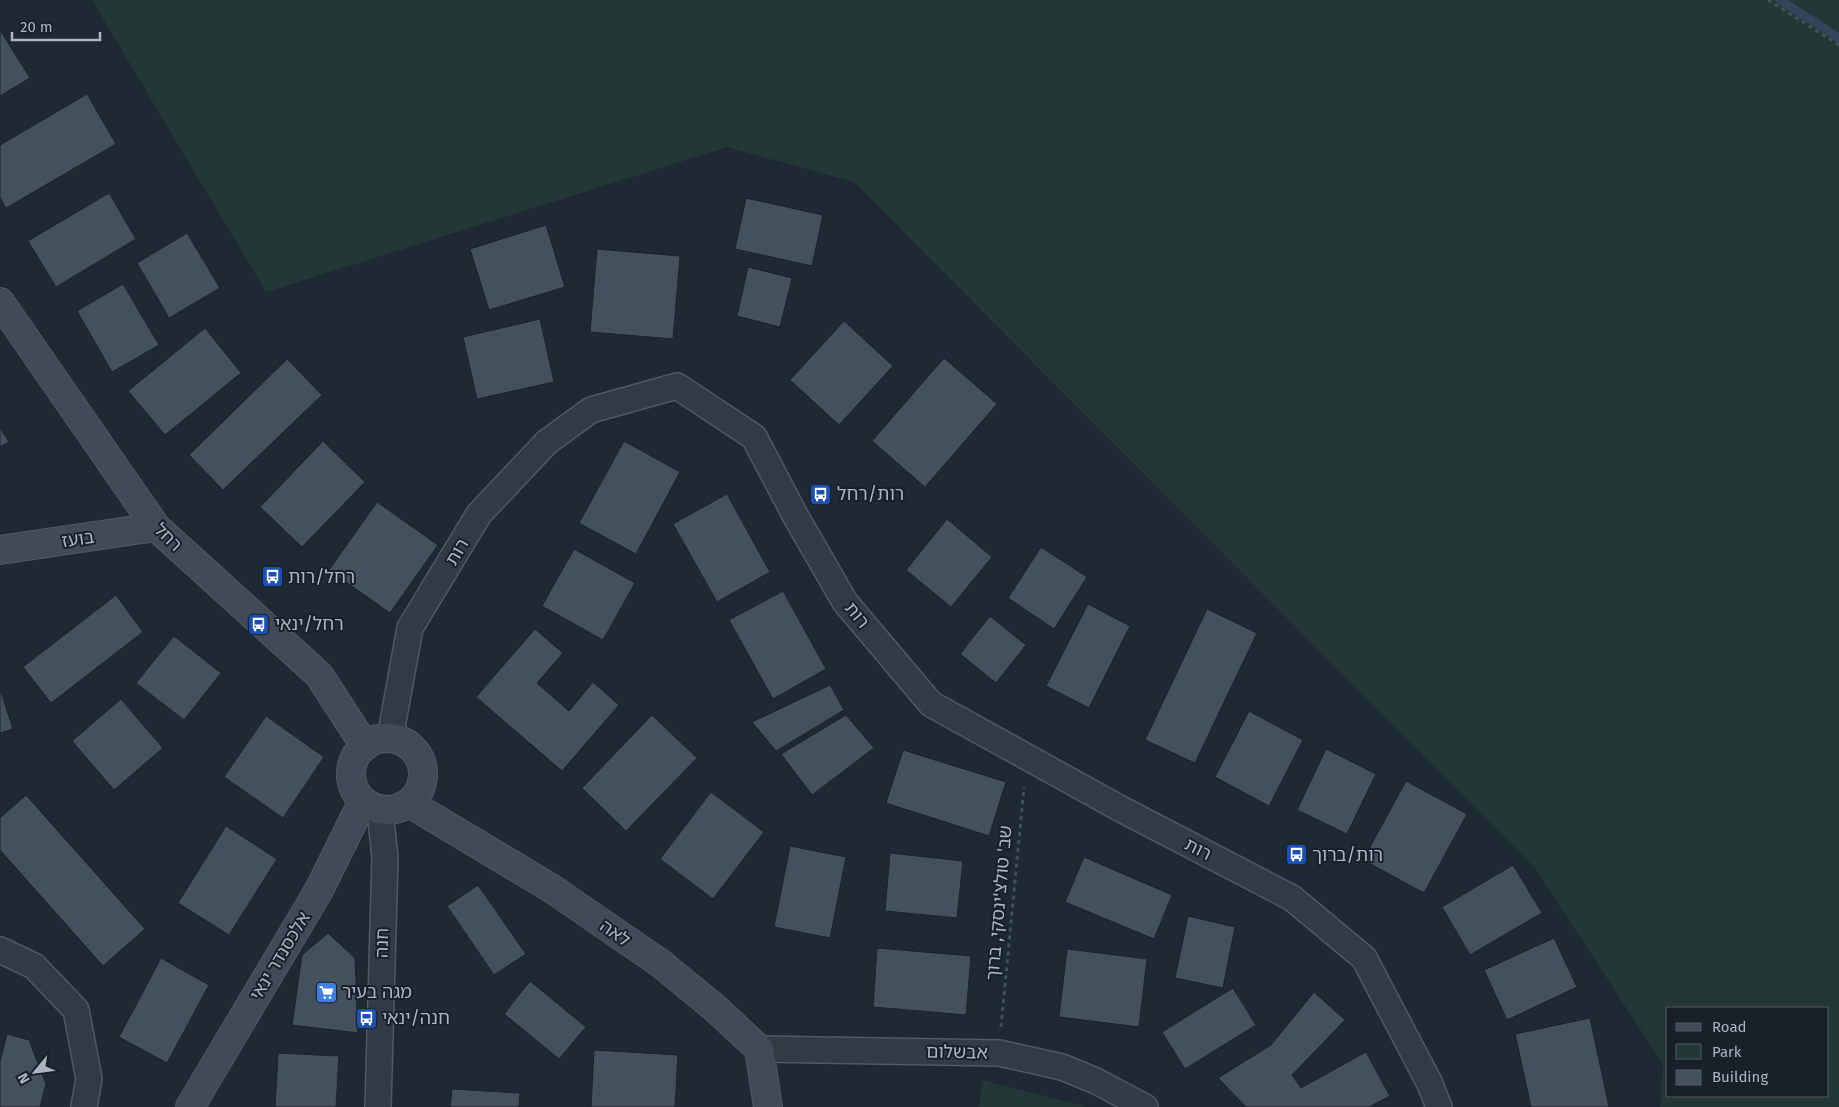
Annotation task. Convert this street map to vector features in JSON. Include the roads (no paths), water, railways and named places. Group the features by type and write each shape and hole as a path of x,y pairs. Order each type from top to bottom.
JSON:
{"street":[{"name":"רחל","path":"0,302 156,527 319,675 378,742"},
{"name":"רות","path":"378,742 410,628 479,514 547,442 591,410 677,386 754,437 845,602 931,704 1121,809 1292,898 1364,958 1430,1084 1439,1107"},
{"name":"בועז","path":"0,550 156,527"},
{"path":"378,742 408,745 419,758 423,770 418,794 409,803 398,808 372,805 356,791 352,779 352,766 357,755 378,742"},
{"name":"לאה","path":"409,803 551,888 660,964 715,1008 758,1049"},
{"name":"אלכסנדר ינאי","path":"190,1107 319,890 372,805"},
{"name":"חנה","path":"372,805 385,858 378,1107"},
{"path":"0,950 34,966 76,1010 89,1079 84,1107"},
{"path":"758,1049 768,1107"},
{"name":"אבשלום","path":"758,1049 999,1053 1062,1067 1096,1081 1145,1107"}],"waterway":[{"path":"1780,0 1839,38"}],"place":[{"name":"רות/רחל","path":"821,494"},
{"name":"רחל/רות","path":"272,577"},
{"name":"רחל/ינאי","path":"259,624"},
{"name":"רות/ברוך","path":"1296,855"},
{"name":"מגה בעיר","path":"326,992"},
{"name":"חנה/ינאי","path":"366,1018"}]}
